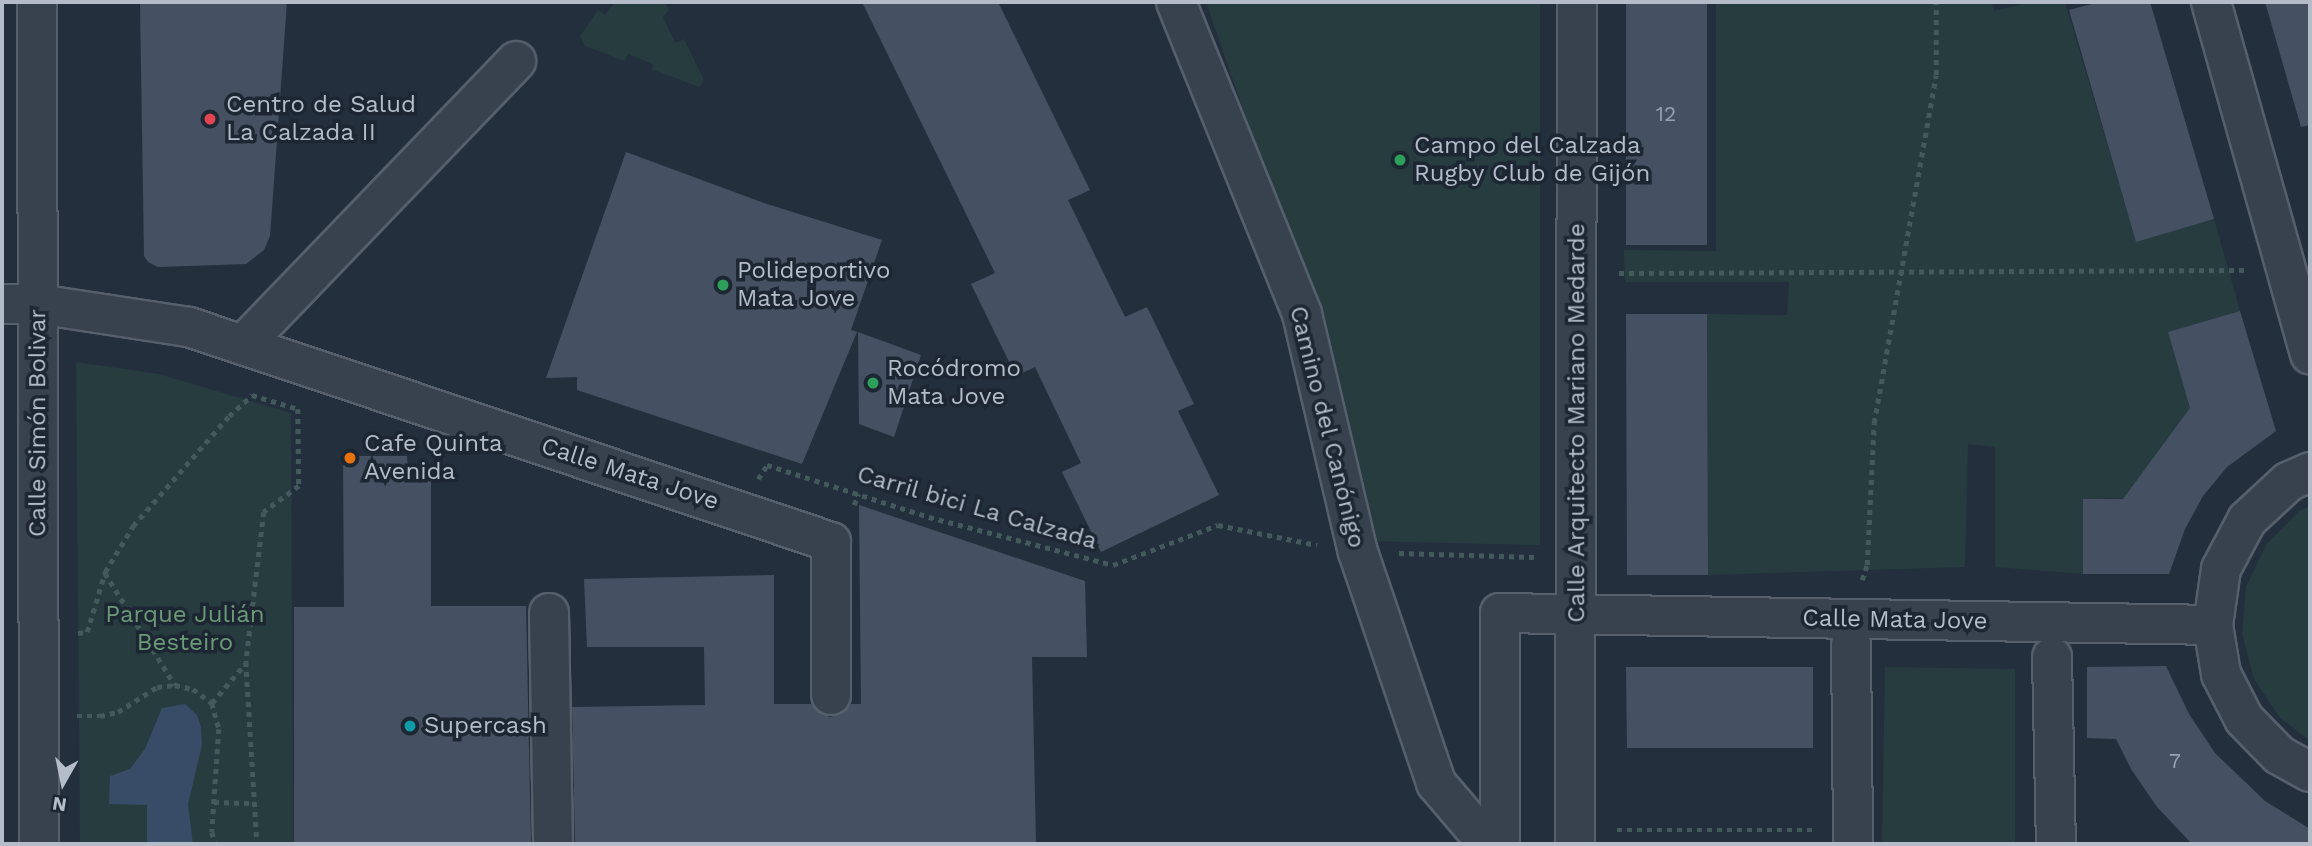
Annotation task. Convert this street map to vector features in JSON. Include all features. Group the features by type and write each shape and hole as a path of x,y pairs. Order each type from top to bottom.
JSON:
{"street":[{"name":"Calle Simón Bolivar","path":"37,2 20,304 39,635 39,844"},
{"name":"Camino del Canónigo","path":"1176,2 1303,314 1357,552 1436,783 1488,844"},
{"name":"Calle Arquitecto Mariano Medarde","path":"1575,844 1577,2"},
{"path":"2211,2 2310,354"},
{"path":"243,345 516,61"},
{"name":"Calle Mata Jove","path":"20,304 189,327 831,542 831,695"},
{"path":"2310,472 2288,482 2247,520 2221,569 2213,625 2221,674 2244,719 2279,755 2310,772"},
{"path":"549,613 553,844"},
{"name":"Calle Mata Jove","path":"1500,844 1500,613 2213,625"},
{"path":"1851,644 1853,837"},
{"path":"2052,657 2056,844"}],"path":[{"path":"1861,585 1867,565 1874,423 1936,75 1936,2"},
{"path":"1619,273 2287,270"},
{"path":"39,635 87,632 105,572 133,526 229,416 287,359"},
{"path":"252,395 298,410 299,486 264,512 246,662 252,803 257,844"},
{"name":"Carril bici La Calzada","path":"757,481 766,465 929,517 1113,565 1218,525 1357,552"},
{"path":"854,505 858,494"},
{"path":"105,572 175,685"},
{"path":"212,703 246,662"},
{"path":"69,716 100,716 118,712 158,687 175,685 193,689 212,703 219,729 212,832 215,844"},
{"path":"214,802 252,803"},
{"path":"1617,830 1853,837"}],"green space":[{"path":"615,2 665,2 669,10 663,17 675,43 684,39 704,80 702,84 699,87 652,69 653,64 628,54 625,61 585,46 580,36 598,10 605,15"},
{"name":"Campo del Calzada Rugby Club de Gijón","path":"1206,2 1540,2 1540,545 1363,541 1315,318"},
{"path":"1716,2 1991,2 1994,11 2031,2 2065,2 2136,241 2214,219 2240,311 2168,332 2192,412 2168,438 2128,498 2083,499 2083,574 1995,567 1995,447 1968,444 1965,567 1708,575 1707,314 1787,315 1789,282 1625,282 1624,250 1716,251"},
{"name":"Parque Julián Besteiro","path":"76,362 159,374 291,413 293,844 80,844"},
{"path":"2310,506 2310,741 2280,718 2254,679 2242,634 2246,587 2266,545 2299,511"},
{"path":"1885,667 2015,669 2015,844 1882,844"}],"water":[{"path":"185,704 197,715 201,727 202,745 188,804 193,844 147,842 147,805 109,804 110,776 130,769 145,749 162,708"}],"building":[{"name":"Centro de Salud La Calzada II","path":"140,2 287,2 270,236 264,250 246,264 158,267 148,262 144,256"},
{"path":"862,2 998,2 1090,190 1068,200 1125,317 1147,307 1194,404 1178,411 1219,495 1101,552 1062,472 1081,463 1035,367 1016,376 971,284 995,273"},
{"path":"1626,2 1707,2 1707,245 1626,245"},
{"path":"2099,2 2150,2 2214,219 2136,242 2069,10"},
{"path":"2265,2 2310,2 2310,125 2301,127"},
{"name":"Polideportivo Mata Jove","path":"626,152 767,204 882,240 851,330 857,332 802,464 577,390 577,377 546,378"},
{"path":"2240,311 2276,431 2227,467 2203,496 2185,529 2169,574 2083,574 2083,499 2123,499 2190,408 2168,332"},
{"path":"1626,314 1707,314 1708,575 1627,575"},
{"name":"Rocódromo Mata Jove","path":"858,332 921,355 894,437 859,424"},
{"name":"Supercash","path":"343,456 407,456 408,473 431,473 431,606 526,606 531,844 294,844 294,607 344,607"},
{"path":"859,505 1085,581 1087,657 1032,657 1036,844 575,844 572,707 705,705 704,647 587,647 584,579 774,575 774,704 811,704 821,714 830,717 841,714 851,704 861,704"},
{"path":"2166,666 2189,714 2215,753 2265,801 2310,829 2310,844 2192,844 2157,807 2131,769 2116,739 2087,738 2087,667"},
{"path":"1626,667 1813,667 1813,748 1627,748"}],"place":[{"name":"Centro de Salud La Calzada II","path":"210,119"},
{"name":"Campo del Calzada Rugby Club de Gijón","path":"1400,160"},
{"name":"Polideportivo Mata Jove","path":"723,285"},
{"name":"Rocódromo Mata Jove","path":"873,383"},
{"name":"Cafe Quinta Avenida","path":"350,458"},
{"name":"Supercash","path":"410,726"}]}
